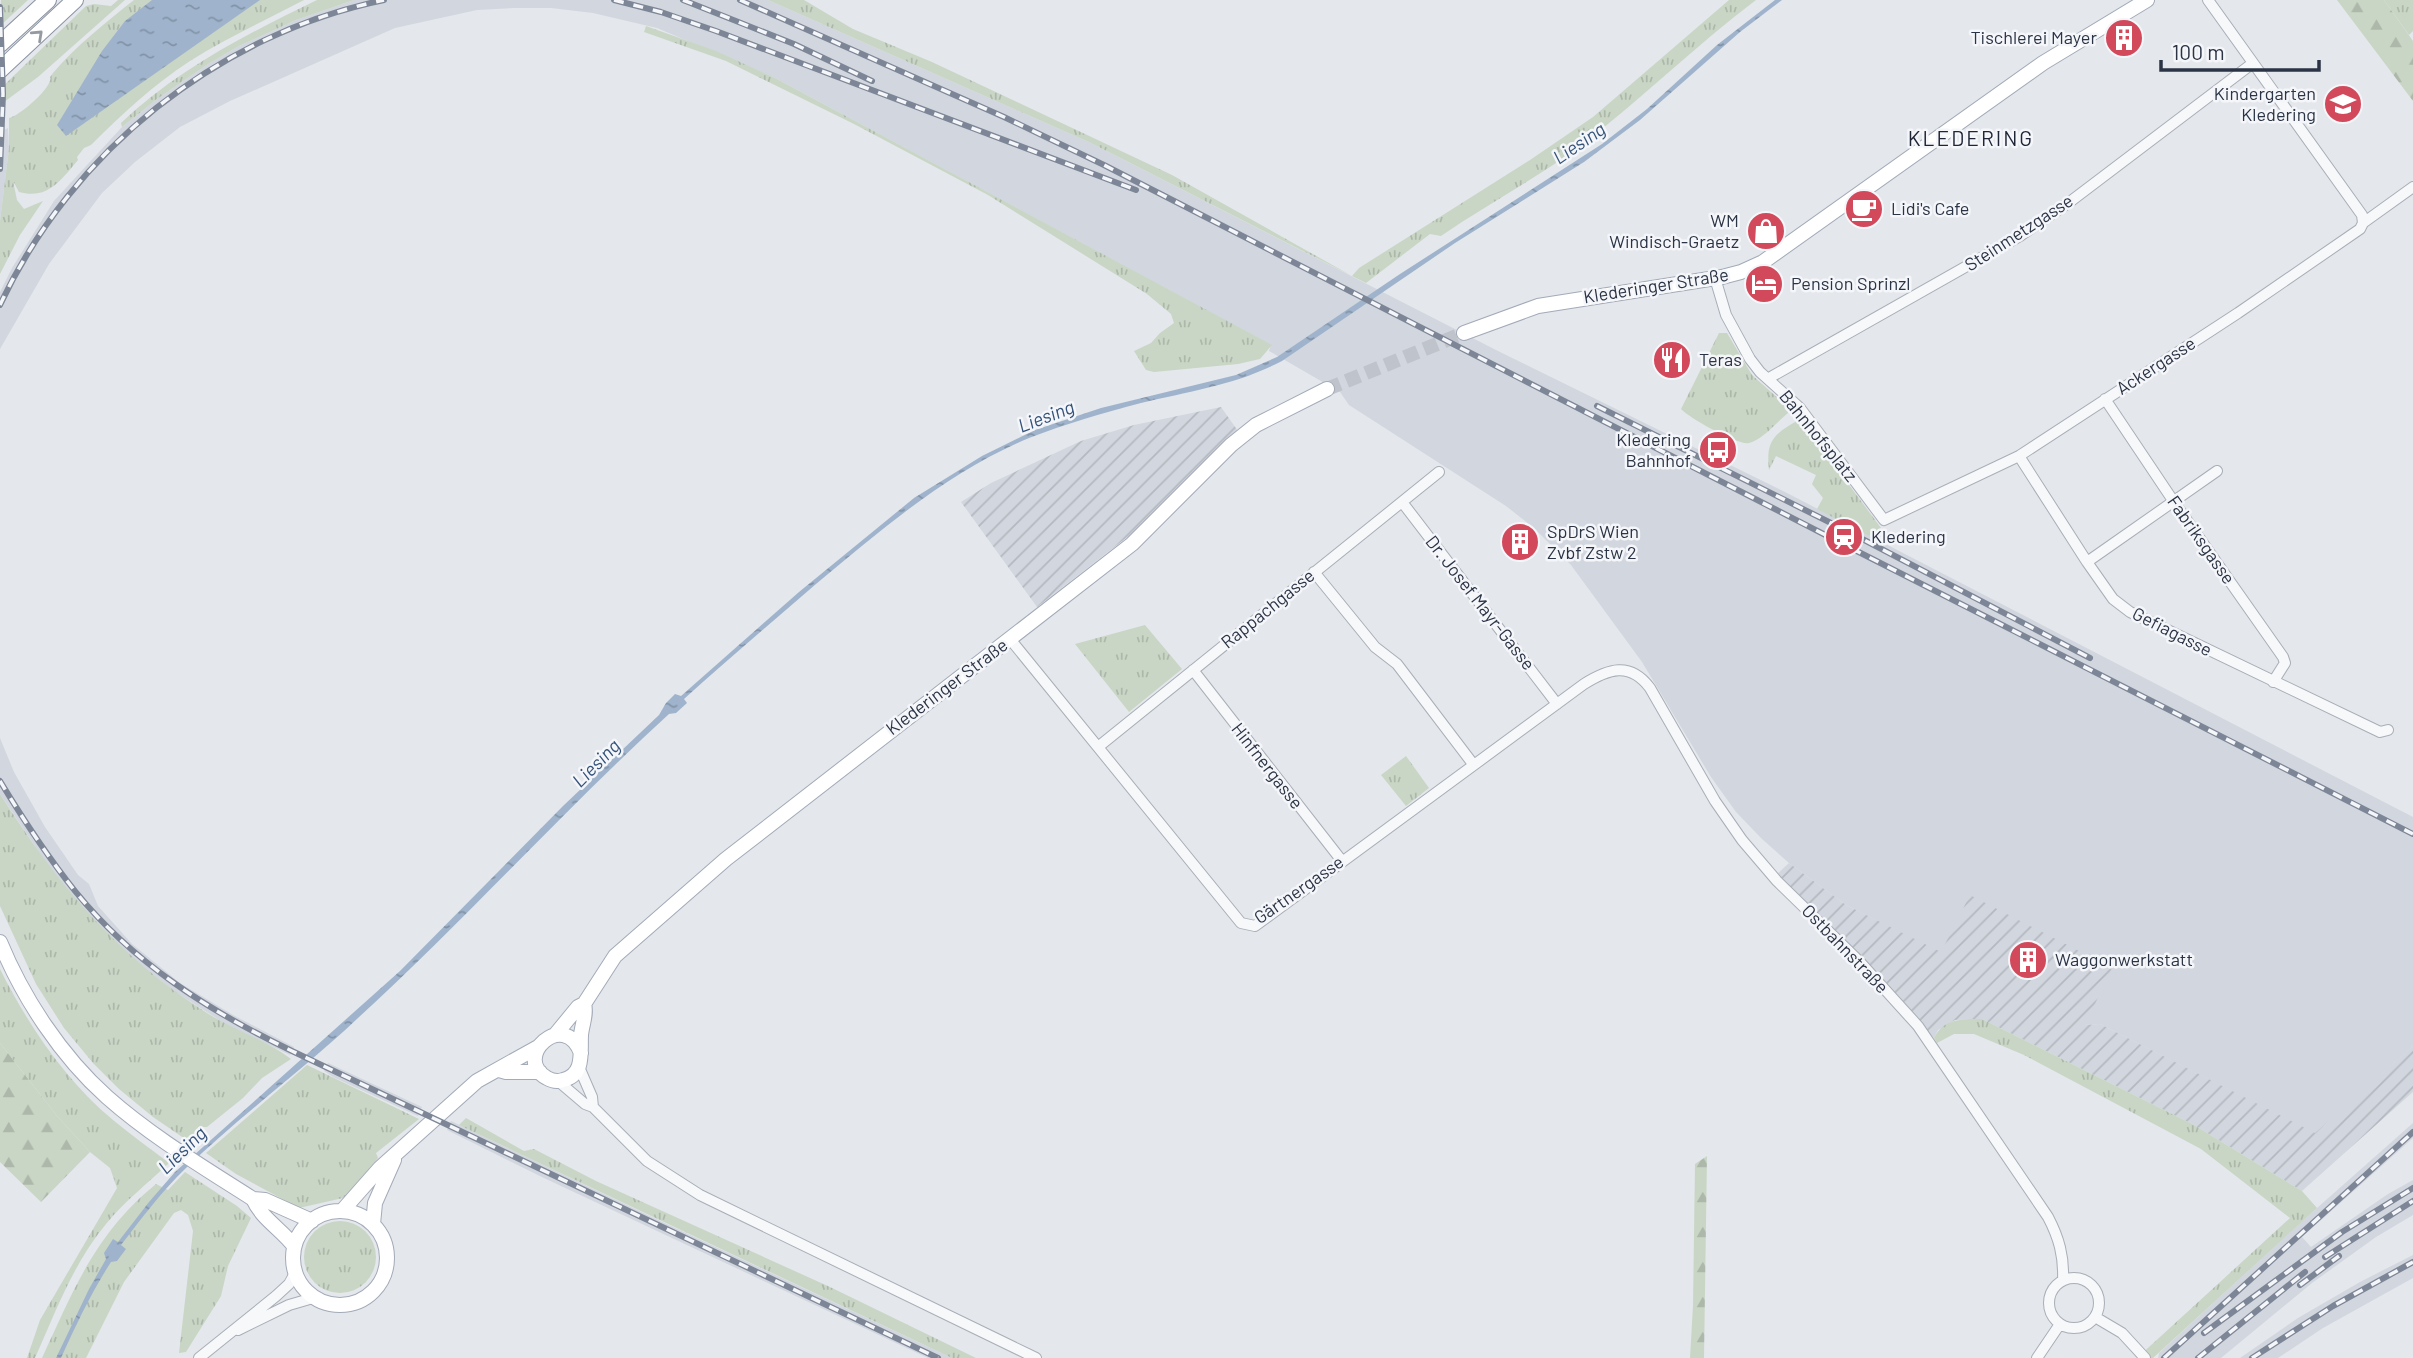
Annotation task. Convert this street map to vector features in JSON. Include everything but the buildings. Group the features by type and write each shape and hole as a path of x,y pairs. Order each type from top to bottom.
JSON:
{"highway":[{"path":"0,44 48,0"},
{"path":"0,70 75,0"}],"main road":[{"name":"Klederinger Straße","path":"1464,333 1538,306 1714,278 1741,272 1763,262 2043,64 2139,2"},
{"name":"Klederinger Straße","path":"555,1035 584,1003 615,956 726,859 1132,544 1231,445 1291,406 1327,389"},
{"path":"0,942 27,995 51,1032 106,1096 173,1147 253,1199 265,1200 312,1220"},
{"name":"Klederinger Straße","path":"580,1060 581,1032 586,1011 584,1003"},
{"path":"342,1211 380,1168 477,1081 538,1046 548,1037 568,1037 578,1047 580,1060 571,1077 551,1080 540,1072 535,1060 538,1046"},
{"path":"499,1070 540,1072"},
{"path":"373,1224 375,1203 395,1156"},
{"path":"253,1199 258,1211 294,1247"},
{"path":"342,1211 353,1213 373,1224 382,1236 387,1251 387,1266 377,1287 365,1298 334,1306 313,1298 300,1285 292,1260 300,1232 312,1220 329,1212 342,1211"}],"street":[{"path":"2208,0 2362,215 2363,223"},
{"name":"Steinmetzgasse","path":"1769,379 2020,236 2071,201 2253,63"},
{"name":"Ackergasse","path":"1884,520 2019,456 2238,313 2360,229 2363,223 2413,187"},
{"name":"Bahnhofsplatz","path":"1714,278 1726,315 1749,359 1800,408 1884,520"},
{"name":"Fabriksgasse","path":"2105,399 2283,657 2285,663 2273,682"},
{"name":"Gefiagasse","path":"2019,456 2087,562 2113,598 2130,612 2380,732 2388,730"},
{"path":"2087,562 2217,471"},
{"name":"Rappachgasse","path":"1098,747 1439,472"},
{"name":"Dr. Josef Mayr-Gasse","path":"1402,502 1558,704"},
{"path":"1314,572 1375,647 1397,664 1473,765"},
{"name":"Gärtnergasse","path":"1010,639 1241,923 1255,926 1584,684"},
{"name":"Hinfnergasse","path":"1193,670 1342,861"},
{"name":"Ostbahnstraße","path":"1584,684 1601,674 1615,670 1632,672 1645,681 1715,801 1742,841 1777,881 1860,962 1917,1026 2048,1217 2057,1234 2064,1259 2063,1280"},
{"path":"580,1060 593,1107"},
{"path":"558,1081 585,1104 593,1107 647,1161 700,1195 1036,1358"},
{"path":"200,1358 276,1296 289,1284 295,1273"},
{"path":"2080,1278 2094,1287 2099,1302 2095,1317 2075,1328 2060,1324 2053,1318 2049,1301 2051,1293 2063,1280 2080,1278"},
{"path":"235,1331 289,1305 313,1298"},
{"path":"2095,1317 2122,1333 2146,1358"},
{"path":"2037,1358 2060,1324"}],"shaded area":[{"path":"354,0 768,0 1091,143 1496,350 1785,492 2413,817 2413,1046 2316,1134 2100,1024 2084,1025 1846,905 1789,863 1736,812 1711,777 1642,662 1571,565 1534,528 1506,506 1349,405 1340,392 1269,351 1271,345 775,78 657,28 593,13 551,8 477,10 395,28 230,101 180,127 135,162 102,193 49,264 0,349 0,292 12,268 54,201 122,127 157,99 239,46 296,20"},
{"path":"8,128 9,148 0,221 0,132"},
{"path":"1221,407 1238,431 1217,448 1157,514 1037,607 961,502 991,483 1081,441 1134,425"},
{"path":"0,738 14,772 45,827 78,875 89,884 98,906 132,944 180,983 294,1047 290,1055 227,1025 174,991 125,952 86,913 47,864 0,794"},
{"path":"1789,863 1846,905 1941,952 1970,895 2112,968 2085,1025 2100,1024 2315,1133 2413,1046 2413,1092 2302,1191 2194,1125 1982,1019 1955,1020 1938,1030 1934,1038 1863,959 1776,875"},
{"path":"328,1063 422,1107 418,1116 333,1077 324,1071"},
{"path":"451,1121 952,1358 928,1358 544,1178 447,1130"},
{"path":"2413,1123 2413,1138 2302,1237 2311,1247 2413,1180 2413,1215 2376,1237 2312,1283 2221,1358 2158,1358 2159,1353"},
{"path":"2413,1255 2413,1278 2323,1328 2278,1358 2240,1358 2298,1318"}],"green space":[{"path":"1,0 28,0 0,26"},
{"path":"118,0 125,0 38,77 0,105 0,89 86,6 111,6"},
{"path":"134,0 304,0 218,45 163,80 91,145 84,148 66,175 46,191 29,194 19,192 13,181 17,200 24,209 43,201 20,235 0,274 0,221 9,148 9,118 37,98 47,87 53,73 71,53"},
{"path":"317,0 354,0 296,20 239,46 157,99 122,127 121,123 143,104 190,69"},
{"path":"768,0 804,0 853,29 932,62 1172,175 1352,276 1091,143"},
{"path":"1729,0 1756,0 1606,126 1567,155 1441,236 1430,234 1366,283 1352,276 1359,268 1593,117"},
{"path":"2337,0 2384,0 2413,41 2413,101"},
{"path":"2384,0 2413,0 2413,31 2409,35"},
{"path":"646,26 716,51 775,78 1272,345 1260,359 1238,364 1154,372 1146,370 1134,351 1151,343 1174,323 1171,314 1147,294 988,195 854,124 726,61 644,32"},
{"path":"1719,333 1727,333 1752,375 1789,408 1788,413 1769,430 1749,443 1714,430 1681,409"},
{"path":"1797,421 1804,424 1881,528 1869,536 1817,509 1823,498 1812,484 1816,475 1776,456 1769,470 1772,440"},
{"path":"1145,625 1182,669 1129,712 1075,644"},
{"path":"1406,756 1429,788 1406,806 1381,775"},
{"path":"0,794 67,888 116,942 144,967 207,1013 291,1059 262,1078 243,1098 207,1127 203,1127 191,1143 153,1117 93,1063 64,1028 36,984 0,906"},
{"path":"0,969 35,1031 79,1087 113,1120 169,1163 106,1224 84,1255 35,1358 27,1358 40,1320 117,1188 110,1168 90,1152 57,1116 0,1043"},
{"path":"1982,1019 2194,1125 2302,1191 2317,1208 2153,1358 2137,1358 2290,1218 2201,1149 2024,1055 1974,1034 1954,1034 1937,1043 1934,1038 1938,1031 1949,1023"},
{"path":"0,1043 57,1116 90,1152 41,1202 0,1162"},
{"path":"307,1065 419,1119 376,1153 378,1158 350,1194 299,1208 236,1174 206,1153"},
{"path":"466,1118 524,1151 534,1149 596,1181 830,1287 976,1358 952,1358 459,1125"},
{"path":"1707,1156 1704,1358 1690,1358 1695,1164"},
{"path":"185,1172 251,1218 228,1266 221,1296 186,1352 179,1353 193,1231 188,1215 181,1210 174,1213 124,1282 86,1358 42,1358 88,1264 117,1223 156,1184 168,1190"},
{"path":"340,1221 354,1224 366,1231 373,1243 376,1257 373,1271 366,1283 354,1290 340,1293 326,1290 314,1283 307,1271 304,1257 307,1243 314,1231 326,1224"}],"water":[{"path":"152,0 260,0 66,136 57,125 102,51 125,21"},
{"path":"1775,0 1782,0 1740,32 1640,120 1584,162 1455,243 1282,361 1230,382 1141,403 1029,438 971,467 891,522 684,699 687,703 676,713 669,714 629,751 398,981 177,1177 121,1245 126,1249 117,1261 111,1262 90,1297 61,1358 56,1358 106,1259 104,1253 113,1239 118,1242 175,1172 400,971 563,806 659,715 675,694 681,696 799,592 914,498 982,456 1035,430 1101,408 1236,375 1277,357 1602,144 1647,109 1717,45"}],"tunnel":[{"path":"1327,389 1464,333"}],"railway":[{"path":"0,305 30,249 67,197 109,150 157,108 209,71 264,40 323,17 384,0"},
{"path":"614,0 661,12 716,31 1136,190"},
{"path":"683,0 794,44 872,81"},
{"path":"740,0 1004,117 1104,165 2413,834"},
{"path":"0,7 3,94 0,169"},
{"path":"1597,406 1847,531 2090,658"},
{"path":"0,781 55,864 98,917 147,963 202,1002 292,1051 938,1358"},
{"path":"2164,1358 2413,1132"},
{"path":"2204,1333 2342,1232 2413,1188"},
{"path":"2325,1257 2413,1201"},
{"path":"2300,1285 2339,1256"},
{"path":"2252,1358 2333,1306 2413,1262"},
{"path":"2198,1358 2305,1272"}],"place":[{"name":"Tischlerei Mayer","path":"2124,38"},
{"name":"Kindergarten Kledering","path":"2343,104"},
{"name":"Lidi's Cafe","path":"1864,209"},
{"name":"WM Windisch-Graetz","path":"1766,231"},
{"name":"Pension Sprinzl","path":"1764,284"},
{"name":"Teras","path":"1672,360"},
{"name":"Kledering Bahnhof","path":"1718,450"},
{"name":"Kledering","path":"1844,537"},
{"name":"SpDrS Wien Zvbf Zstw 2","path":"1520,542"},
{"name":"Waggonwerkstatt","path":"2028,960"}],"district":[{"name":"KLEDERING","path":"1971,139"}],"water label":[{"name":"Liesing","path":"1579,143"},
{"name":"Liesing","path":"1046,416"},
{"name":"Liesing","path":"596,763"},
{"name":"Liesing","path":"182,1150"}]}
